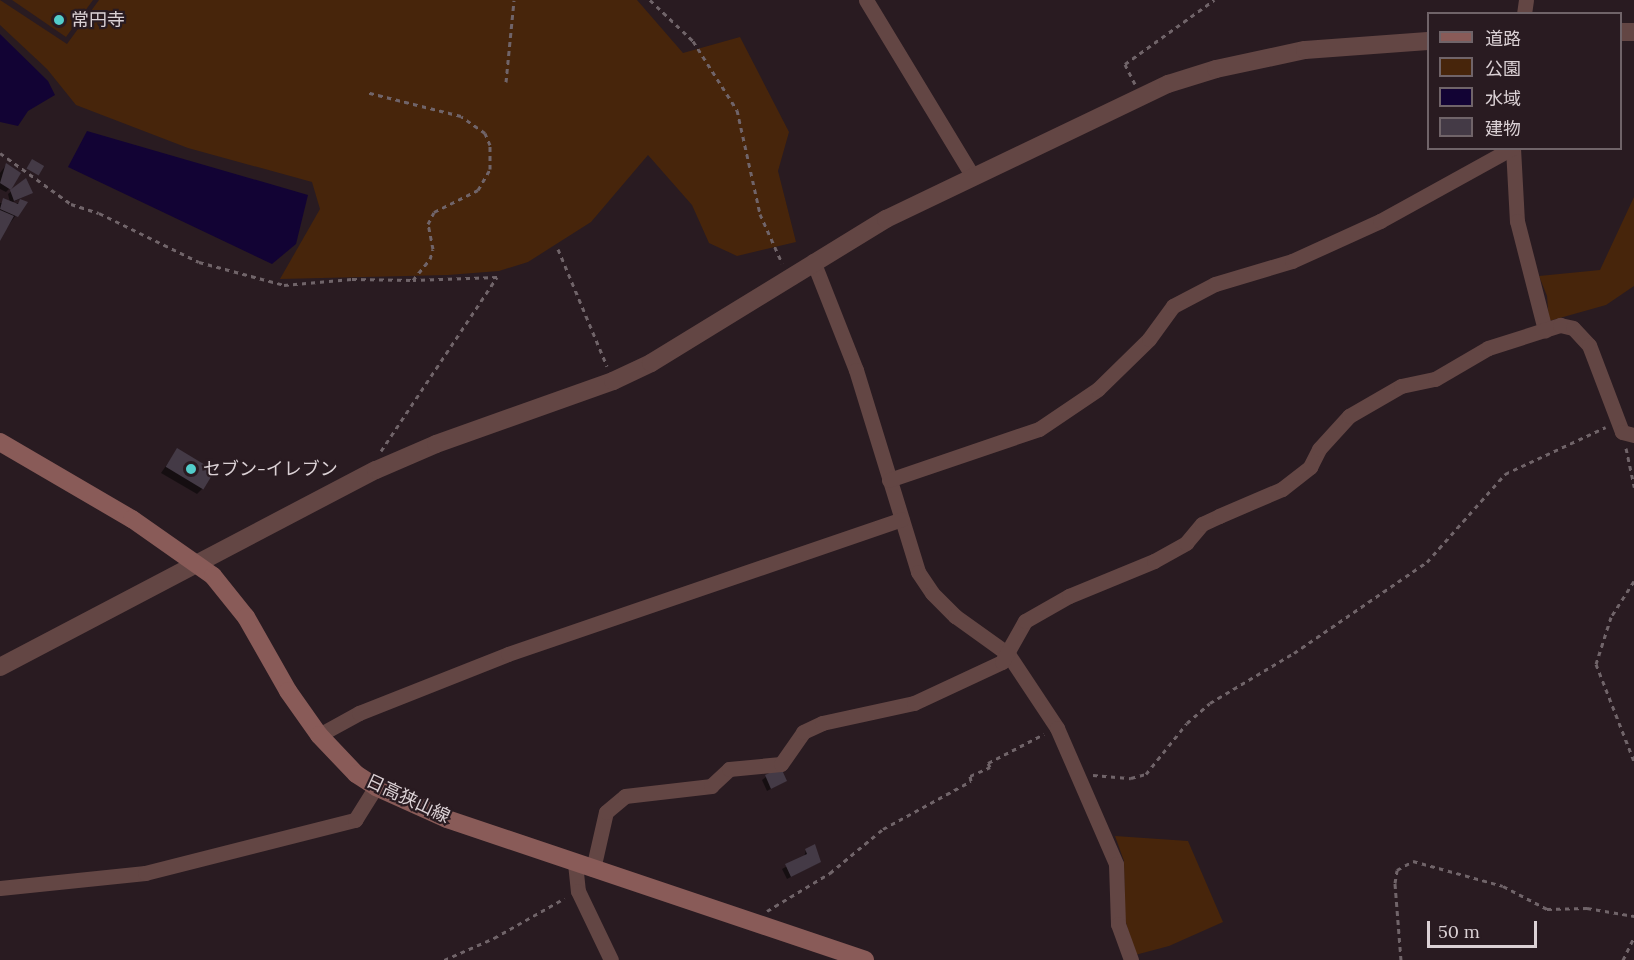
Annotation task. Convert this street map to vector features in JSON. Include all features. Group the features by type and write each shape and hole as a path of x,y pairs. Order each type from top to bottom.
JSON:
{"main road":[{"name":"日高狭山線","path":"0,442 132,519 195,562 231,595 288,691 319,735 356,774 376,787 447,819 865,960"}],"street":[{"path":"866,0 973,177"},
{"path":"0,667 195,562 376,470 436,444 613,381 660,358 813,261 973,177 1141,97 1187,78 1258,59 1353,44 1427,41"},
{"path":"889,480 1040,429 1098,389 1149,339 1173,306 1215,284 1292,261 1380,221 1508,150"},
{"path":"1512,150 1517,221 1545,330"},
{"path":"813,261 856,370 918,572 932,593 955,616 1008,654 1057,728 1116,864 1118,924 1131,960"},
{"path":"593,869 606,812 625,796 711,786 729,769 781,764 803,732 822,723 914,703 1002,662 1025,621 1069,596 1154,561 1186,543 1202,524 1299,478 1349,416 1401,386 1435,379 1473,355 1560,325 1573,328 1585,337 1625,430"},
{"path":"319,735 359,713 508,654 902,519"},
{"path":"0,888 145,873 355,820 376,787"},
{"path":"575,863 578,891 611,960"}],"path":[{"path":"506,82 514,0"},
{"path":"650,0 693,41 737,110 760,214 788,276"},
{"path":"1141,97 1125,64 1214,0"},
{"path":"366,92 461,116 484,133 490,145 490,169 478,190 434,212 428,224 434,249 430,260 413,280"},
{"path":"0,153 71,204 221,269 284,285 323,280 497,277 391,432 376,470"},
{"path":"558,249 613,381"},
{"path":"1078,774 1131,778 1146,774 1187,723 1210,703 1294,653 1427,562 1505,474 1625,430 1634,487"},
{"path":"1634,581 1611,617 1596,664 1634,760"},
{"path":"760,924 770,907 830,873 883,829 971,781 970,777 990,767 988,763 1057,728"},
{"path":"1401,960 1395,883 1397,870 1413,861 1503,886 1547,909 1587,908 1634,916"},
{"path":"444,960 494,938 578,891"},
{"path":"1623,960 1634,937"}],"green space":[{"path":"0,0 67,44 99,0 637,0 683,53 740,37 789,132 778,171 796,242 737,256 709,243 692,205 648,155 591,222 528,262 499,271 448,275 280,279 320,209 312,182 188,148 76,105 47,69 0,25"},
{"name":"常円寺","path":"12,0 93,0 66,37"},
{"path":"1634,197 1634,286 1606,305 1549,321 1547,296 1539,276 1600,270"},
{"path":"1115,836 1188,841 1223,922 1169,946 1135,955 1125,919 1124,861"}],"water":[{"path":"0,34 48,81 55,95 28,111 18,126 0,122"},
{"path":"87,131 308,195 296,244 272,264 68,167"}],"building":[{"path":"32,159 44,166 39,176 26,169"},
{"path":"6,163 21,173 11,190 0,183"},
{"path":"26,178 33,193 14,201 10,190"},
{"path":"3,198 18,204 20,199 28,202 18,217 0,209"},
{"path":"0,210 14,216 0,241"},
{"name":"セブン-イレブン","path":"177,448 215,471 203,490 166,467"},
{"path":"782,770 787,781 771,789 765,775"},
{"path":"815,844 821,862 791,877 785,864 807,854 805,849"}],"place":[{"name":"常円寺","path":"59,20"},
{"name":"セブン-イレブン","path":"191,469"}]}
